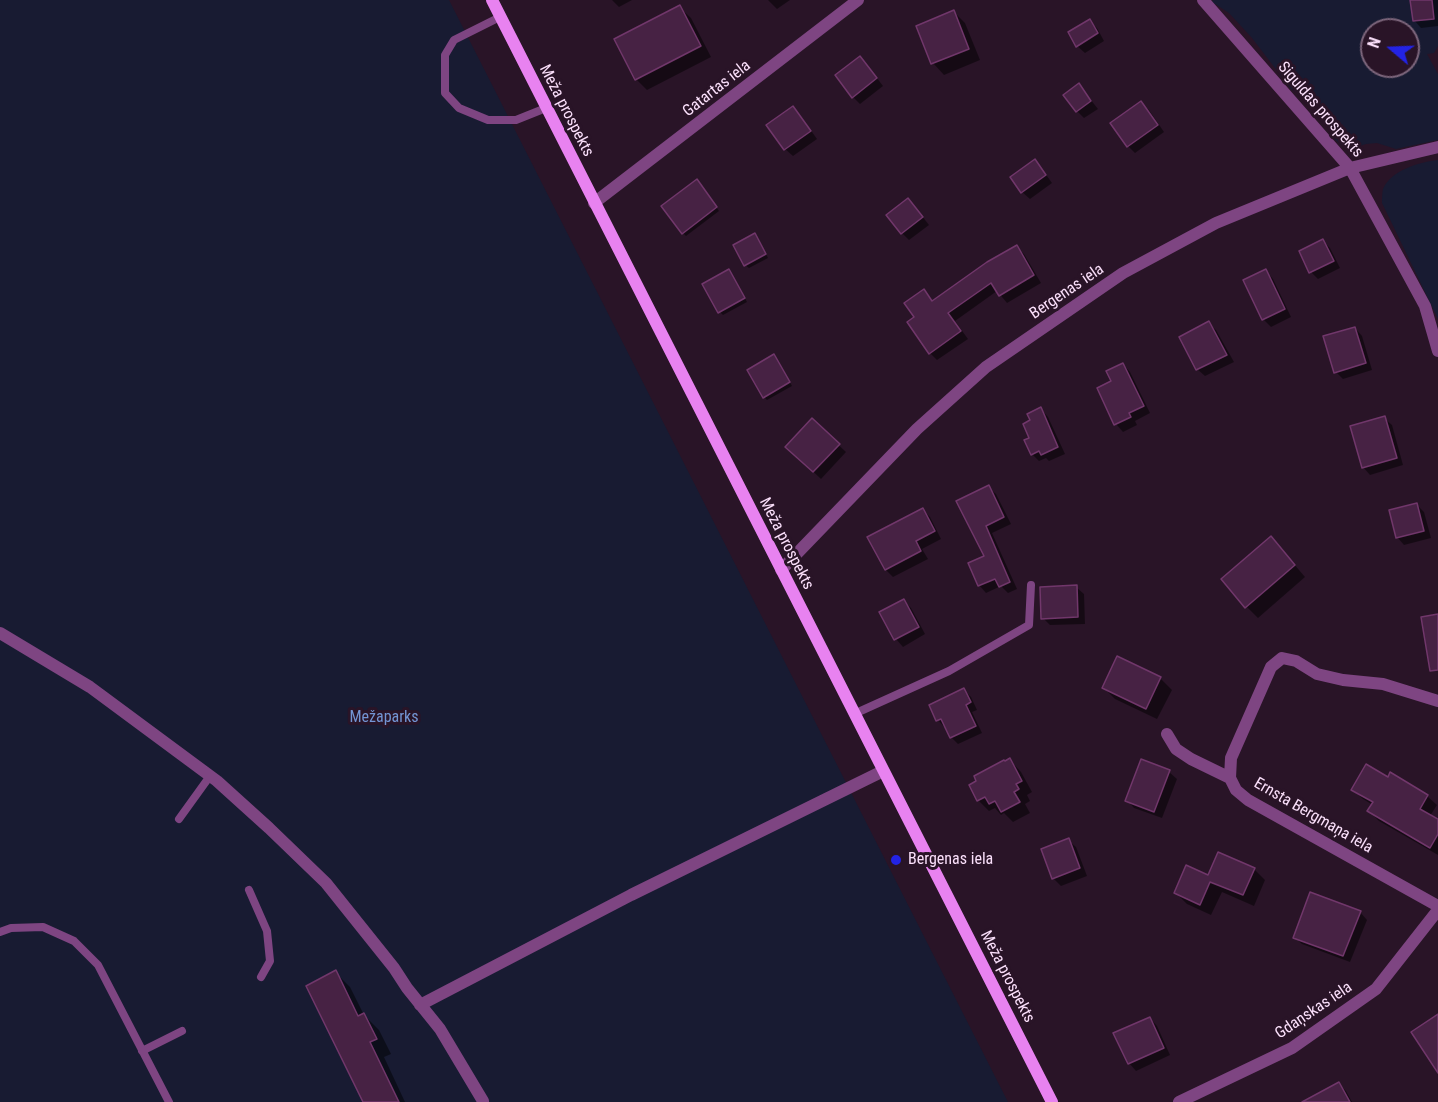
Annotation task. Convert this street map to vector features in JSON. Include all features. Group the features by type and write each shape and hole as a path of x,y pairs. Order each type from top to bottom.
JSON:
{"street":[{"name":"Meža prospekts","path":"492,0 1052,1102"},
{"name":"Gatartas iela","path":"594,203 858,0"},
{"name":"Siguldas prospekts","path":"1203,0 1350,168 1425,306 1438,351"},
{"name":"Bergenas iela","path":"781,570 917,429 986,367 1131,269 1216,223 1350,168 1438,147"},
{"path":"0,633 90,687 210,776 326,883 440,1029 483,1102"},
{"name":"Ernsta Bergmaņa iela","path":"1438,701 1383,684 1343,680 1317,674 1296,662 1282,658 1271,667 1231,758 1230,778 1236,790 1248,800 1438,908"},
{"path":"1167,734 1176,749 1230,778"},
{"path":"420,1005 631,895 883,771"},
{"name":"Gdaņskas iela","path":"1179,1102 1292,1048 1376,989 1438,908"}],"lane":[{"path":"500,17 454,40 445,55 445,93 459,108 488,120 516,120 546,108"},
{"path":"854,714 949,671 1029,625 1030,585"},
{"path":"179,819 210,776"},
{"path":"249,890 267,931 270,962 261,977"},
{"path":"0,932 11,928 44,927 74,941 98,965 169,1102"},
{"path":"142,1051 182,1030"}],"green space":[{"name":"Mežaparks","path":"0,0 449,0 1008,1102 0,1102"},
{"path":"1213,0 1438,0 1438,46 1434,53 1427,54 1438,74 1438,140 1396,149 1377,143 1347,150 1331,136 1339,122 1319,106 1291,89 1252,38 1229,13 1212,2"},
{"path":"1438,160 1438,319 1382,203 1383,189 1392,177 1415,165"}],"building":[{"path":"1410,0 1432,0 1434,19 1420,20 1420,18 1413,18"},
{"path":"680,5 701,46 635,80 614,39"},
{"path":"954,10 969,49 931,64 916,26"},
{"path":"1090,19 1098,33 1076,47 1068,32"},
{"path":"860,56 877,78 852,98 835,75"},
{"path":"1079,83 1091,101 1076,112 1063,95"},
{"path":"1141,101 1158,125 1127,147 1110,123"},
{"path":"793,106 811,131 784,150 766,125"},
{"path":"1035,159 1046,175 1021,193 1010,177"},
{"path":"697,179 717,207 682,234 661,206"},
{"path":"908,198 923,217 901,234 886,215"},
{"path":"755,233 766,254 744,266 733,245"},
{"path":"1323,239 1334,261 1309,273 1299,251"},
{"path":"1017,245 1034,275 999,296 991,283 948,313 961,331 929,354 907,322 914,317 904,303 924,289 932,301 987,262"},
{"path":"729,269 745,298 718,313 702,284"},
{"path":"1266,269 1285,309 1262,320 1243,280"},
{"path":"1209,321 1227,355 1196,370 1179,337"},
{"path":"1355,327 1366,363 1334,373 1323,336"},
{"path":"774,354 790,382 763,398 747,370"},
{"path":"1123,363 1144,406 1129,413 1131,417 1114,425 1097,388 1111,381 1106,371"},
{"path":"1041,407 1058,447 1041,455 1039,451 1031,455 1024,440 1029,438 1023,424 1030,420 1027,414"},
{"path":"1385,416 1397,458 1362,468 1350,426"},
{"path":"812,418 840,444 813,472 785,447"},
{"path":"989,485 1004,517 986,526 1010,582 999,587 995,579 978,586 968,563 984,556 956,501"},
{"path":"1417,503 1424,531 1396,538 1389,510"},
{"path":"923,508 935,531 916,541 921,551 885,570 867,537"},
{"path":"1271,536 1295,565 1245,608 1221,579"},
{"path":"1077,585 1078,617 1041,619 1040,587"},
{"path":"904,599 919,627 894,640 879,612"},
{"path":"1438,614 1438,670 1430,671 1421,617"},
{"path":"1117,656 1161,677 1146,709 1102,688"},
{"path":"964,688 971,702 966,705 976,726 950,738 941,719 936,721 929,705"},
{"path":"1010,758 1022,781 1016,784 1019,789 1014,792 1020,802 1001,812 995,801 989,804 985,797 977,801 969,785 976,781 974,776"},
{"path":"1141,759 1170,770 1154,812 1125,801"},
{"path":"1366,764 1388,777 1390,772 1428,795 1420,809 1438,819 1438,834 1430,848 1367,811 1373,802 1351,790"},
{"path":"1069,838 1080,868 1052,879 1041,849"},
{"path":"1218,852 1255,868 1243,895 1210,882 1200,905 1174,893 1186,865 1208,875"},
{"path":"1310,892 1361,911 1343,956 1293,938"},
{"path":"336,970 358,1016 364,1013 377,1039 370,1042 399,1102 363,1102 306,986"},
{"path":"1438,1014 1438,1073 1411,1032"},
{"path":"1150,1017 1164,1048 1128,1064 1113,1033"},
{"path":"1339,1082 1350,1102 1302,1102"}],"place":[{"name":"Bergenas iela","path":"896,860"}]}
